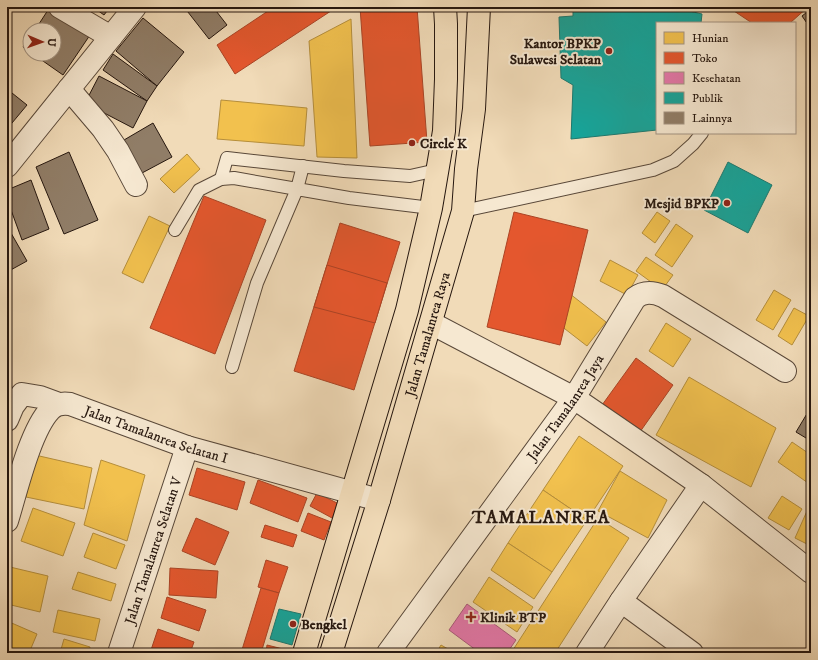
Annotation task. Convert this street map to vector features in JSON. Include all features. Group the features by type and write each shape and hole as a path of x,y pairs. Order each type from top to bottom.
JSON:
{"main road":[{"name":"Jalan Tamalanrea Raya","path":"304,653 407,310 430,208 444,131 446,24 444,7"},
{"name":"Jalan Tamalanrea Raya","path":"331,653 379,500 463,211 466,169 474,109 479,7"},
{"path":"430,208 463,211"}],"street":[{"path":"60,7 111,37"},
{"path":"7,166 135,7"},
{"path":"69,89 103,129 118,151 136,184"},
{"name":"Jalan Tamalanrea Jaya","path":"388,653 574,398 635,298 644,293 656,293 663,296 785,371"},
{"path":"431,323 574,398 701,485 811,572"},
{"name":"Jalan Tamalanrea Selatan I","path":"7,420 13,406 22,394 40,397 59,404 70,404 187,447 379,500"},
{"path":"7,521 32,442 50,410 59,404"},
{"name":"Jalan Tamalanrea Selatan V","path":"119,653 187,447"},
{"path":"588,653 621,601 701,485"},
{"path":"621,601 692,653"}],"lane":[{"path":"463,211 653,170 674,161 693,144 701,134"},
{"path":"221,179 227,158 410,176 437,170"},
{"path":"232,368 257,283 297,189 303,166"},
{"path":"176,230 199,190 221,179 234,178 349,198 430,208"}],"building: Hunian":[{"path":"351,19 357,158 317,157 309,41"},
{"path":"221,100 307,108 304,146 217,139"},
{"path":"187,154 200,169 174,193 160,179"},
{"path":"657,212 670,221 655,243 642,233"},
{"path":"149,216 170,226 143,283 122,273"},
{"path":"676,224 693,236 672,267 655,255"},
{"path":"646,257 673,275 662,290 636,271"},
{"path":"610,260 638,275 627,295 600,281"},
{"path":"565,290 606,322 587,346 547,315"},
{"path":"774,290 791,300 773,330 756,320"},
{"path":"794,308 809,316 792,345 778,336"},
{"path":"666,323 691,339 673,367 649,351"},
{"path":"689,377 776,428 751,487 656,435"},
{"path":"579,436 623,466 587,520 543,490"},
{"path":"792,442 811,455 811,485 778,462"},
{"path":"35,455 92,468 84,509 26,497"},
{"path":"101,460 145,475 127,541 84,525"},
{"path":"620,471 667,500 648,538 598,511"},
{"path":"543,490 587,520 552,572 508,543"},
{"path":"782,496 802,509 789,530 768,518"},
{"path":"811,502 811,546 795,538"},
{"path":"33,508 75,523 63,556 21,541"},
{"path":"598,518 629,538 555,653 511,653"},
{"path":"93,533 125,545 116,569 84,557"},
{"path":"508,543 552,572 534,599 491,570"},
{"path":"10,567 48,576 40,612 7,604 7,579"},
{"path":"78,572 116,584 111,601 72,589"},
{"path":"489,577 533,607 517,632 473,602"},
{"path":"58,610 100,619 95,641 53,632"},
{"path":"7,621 37,634 29,653 7,653"},
{"path":"64,639 90,647 89,653 60,653"},
{"path":"441,645 455,653 436,653"}],"building: Toko":[{"path":"274,7 337,7 235,74 217,45"},
{"path":"360,7 417,7 427,142 370,146"},
{"path":"728,7 808,7 791,22 750,22"},
{"path":"204,196 266,220 215,354 150,328"},
{"path":"514,212 588,230 560,345 487,327"},
{"path":"340,223 400,242 354,390 294,371"},
{"path":"327,265 387,283 375,323 314,307"},
{"path":"636,358 673,385 635,439 597,412"},
{"path":"197,468 245,482 237,510 189,495"},
{"path":"258,480 307,498 298,522 250,503"},
{"path":"317,493 339,504 332,518 310,506"},
{"path":"308,513 331,522 324,540 301,531"},
{"path":"196,518 229,532 215,565 182,551"},
{"path":"265,525 297,535 293,547 261,537"},
{"path":"266,560 288,567 279,593 258,587"},
{"path":"170,568 218,571 216,598 169,595"},
{"path":"261,588 279,593 261,653 241,653"},
{"path":"167,597 206,610 199,631 161,618"},
{"path":"158,629 194,642 190,653 150,653"},
{"path":"267,645 291,651 290,653 266,653"}],"building: Kesehatan":[{"name":"Klinik BTP","path":"467,604 516,640 507,653 480,653 449,630"}],"building: Publik":[{"name":"Kantor BPKP Sulawesi Selatan","path":"573,7 672,7 702,14 701,22 656,22 656,130 571,139 573,85 561,78 559,17 573,16"},
{"path":"728,162 772,185 748,233 704,210"},
{"path":"279,609 301,614 292,645 270,639"}],"building: Lainnya":[{"path":"50,7 90,35 63,75 44,62 62,62 62,22 40,22"},
{"path":"93,7 110,7 104,15"},
{"path":"184,7 213,7 227,25 209,39"},
{"path":"811,9 811,29 802,16"},
{"path":"143,18 184,52 157,86 116,51"},
{"path":"113,54 157,86 147,101 103,70"},
{"path":"99,76 147,101 133,128 85,103"},
{"path":"7,89 27,105 7,129"},
{"path":"153,123 172,157 142,173 124,140"},
{"path":"69,152 98,220 64,234 36,167"},
{"path":"31,180 49,229 22,240 7,199 7,190"},
{"path":"7,226 27,261 7,272"},
{"path":"811,407 811,441 796,432"}],"place":[{"name":"Kantor BPKP Sulawesi Selatan","path":"609,51"},
{"name":"Circle K","path":"412,143"},
{"name":"Mesjid BPKP","path":"727,203"},
{"name":"Klinik BTP","path":"471,617"},
{"name":"Bengkel","path":"293,624"}],"district":[{"name":"TAMALANREA","path":"541,517"}]}
